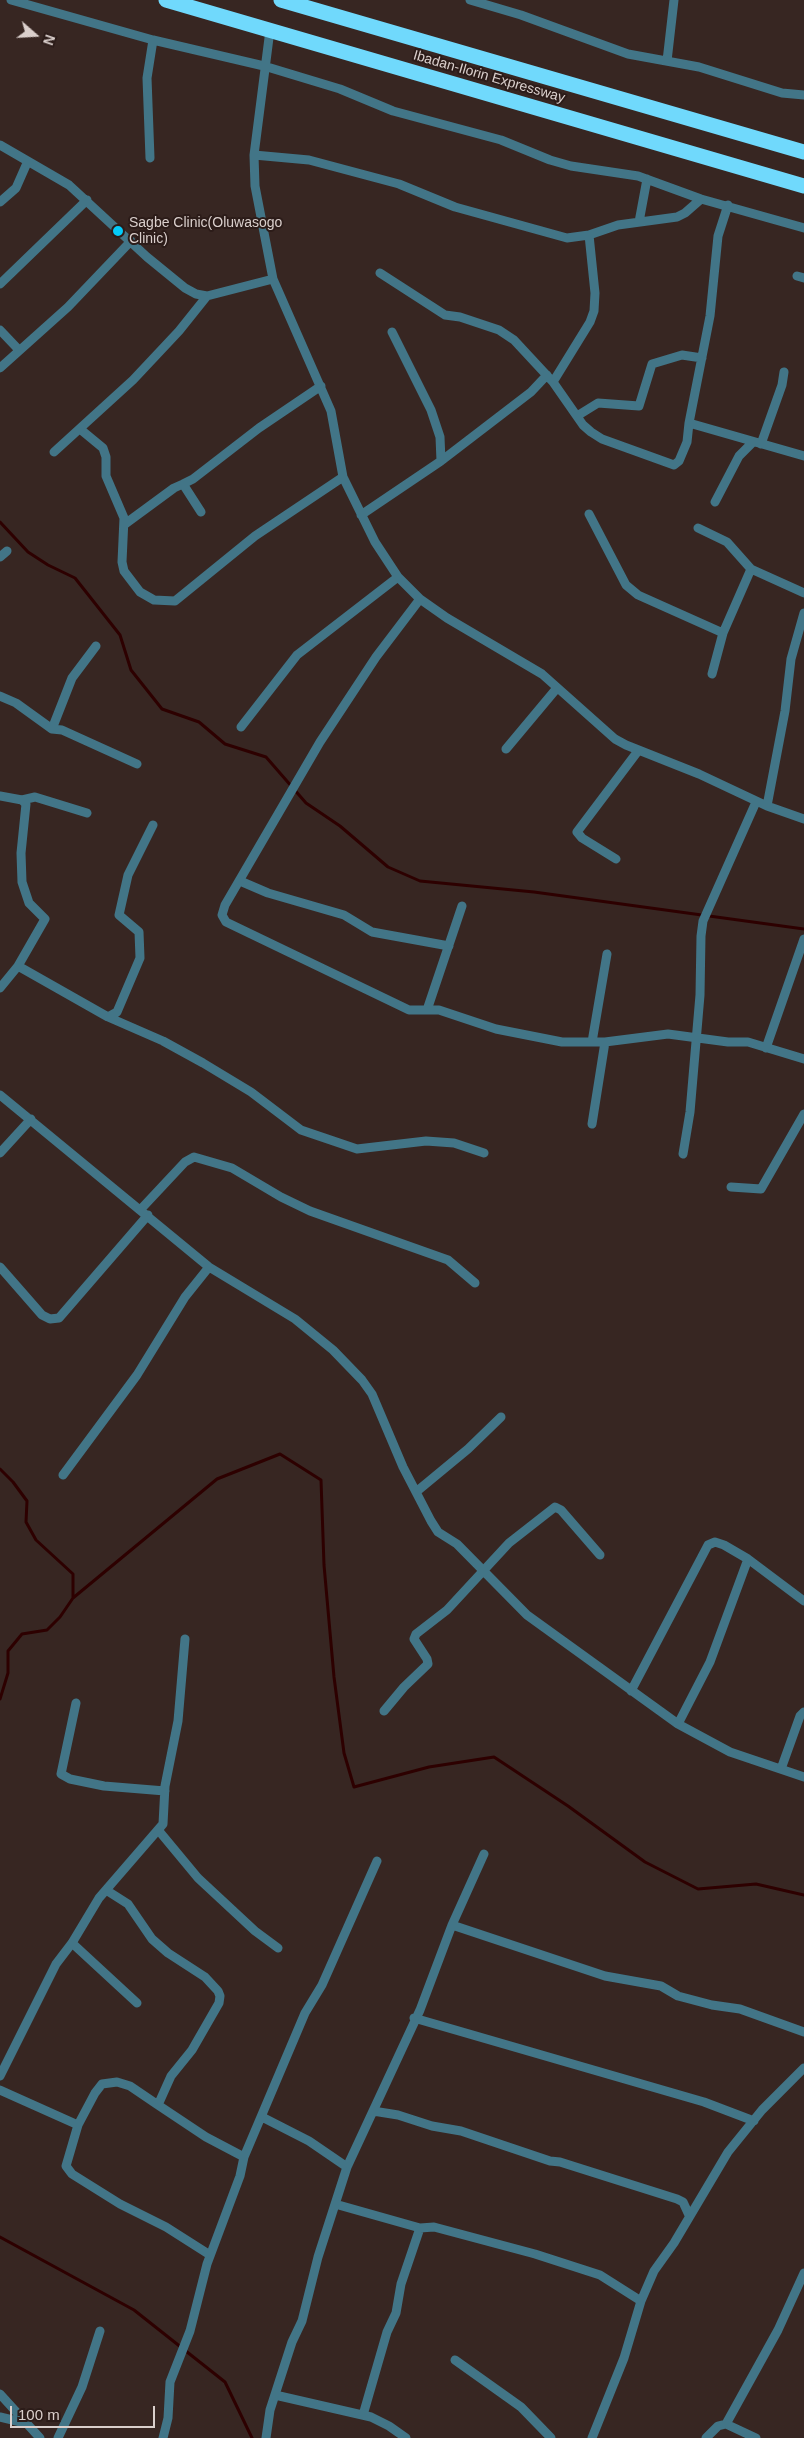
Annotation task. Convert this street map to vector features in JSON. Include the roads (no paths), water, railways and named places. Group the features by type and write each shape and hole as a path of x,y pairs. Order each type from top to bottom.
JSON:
{"highway":[{"name":"Ibadan-Ilorin Expressway","path":"166,0 804,186"},
{"name":"Ibadan-Ilorin Expressway","path":"281,0 804,152"}],"street":[{"path":"11,0 153,40 264,66 340,89 393,112 501,140 550,160 647,179 702,199 804,228"},
{"path":"470,0 521,15 613,49 699,67 782,92 804,95"},
{"path":"667,61 674,0"},
{"path":"270,30 254,155 254,186 273,279 331,411 343,477 361,516 398,577 420,599 447,618 531,666 615,738 638,751 699,774 756,802 804,819"},
{"path":"150,158 147,78 153,40"},
{"path":"0,145 12,151 27,163 47,171 87,200 185,288 196,294 207,296 273,279"},
{"path":"254,155 309,160 398,184 455,207 567,238 589,235 608,227 677,217 685,214 702,199"},
{"path":"0,202 16,188 27,163"},
{"path":"639,222 647,179"},
{"path":"0,284 87,200"},
{"path":"380,273 445,315 460,317 499,330 514,340 550,378 583,425 602,439 674,465 679,461 687,442 710,316 718,236 728,206"},
{"path":"361,516 441,461 550,378 590,322 594,311 595,293 589,235"},
{"path":"0,368 68,307 131,241"},
{"path":"54,452 133,380 179,331 207,296"},
{"path":"0,330 19,350"},
{"path":"392,332 431,410 440,437 441,461"},
{"path":"577,416 598,403 639,406 652,364 682,355 702,358"},
{"path":"715,502 739,456 757,443 782,385 784,372"},
{"path":"125,524 174,488 193,479 258,428 321,386"},
{"path":"689,423 804,456"},
{"path":"80,429 103,448 106,457 106,476 125,524 122,562 124,571 140,592 154,600 175,601 254,536 343,477"},
{"path":"183,484 201,512"},
{"path":"590,514 626,585 638,595 723,633"},
{"path":"698,528 727,542 752,569 804,593"},
{"path":"712,674 723,633 752,569"},
{"path":"241,727 297,655 398,577"},
{"path":"420,599 376,657 320,742 225,905 222,915 226,922 409,1010 447,1012 496,1029 562,1042 605,1042 654,1034 696,1036 728,1042 748,1042 804,1059"},
{"path":"767,806 788,697 791,659 804,613"},
{"path":"52,729 72,678 96,646"},
{"path":"506,749 557,688"},
{"path":"0,696 16,703 52,729 62,730 137,764"},
{"path":"616,859 582,838 577,832 638,751"},
{"path":"0,796 22,800 35,797 87,812"},
{"path":"0,988 18,966 44,919 30,902 22,882 21,853 27,810 26,804 22,800"},
{"path":"684,1154 690,1112 703,921 756,802"},
{"path":"108,1017 117,1012 140,958 139,932 119,915 128,876 153,825"},
{"path":"240,881 273,894 344,915 372,932 434,941 449,946"},
{"path":"427,1010 462,906"},
{"path":"766,1048 804,939"},
{"path":"592,1042 607,954"},
{"path":"18,966 108,1017 163,1041 203,1063 252,1092 302,1130 357,1149 426,1141 454,1143 484,1153"},
{"path":"592,1124 605,1042"},
{"path":"0,1095 145,1212 208,1267 295,1319 333,1350 362,1380 372,1394 388,1434 438,1532 457,1544 527,1615 678,1724 730,1752 804,1777"},
{"path":"731,1187 761,1188 804,1116"},
{"path":"0,1153 31,1119"},
{"path":"0,1267 42,1315 50,1319 59,1318 185,1162 194,1158 232,1168 281,1197 310,1211 448,1260 475,1283"},
{"path":"63,1475 137,1375 184,1297 208,1267"},
{"path":"416,1492 462,1454 501,1417"},
{"path":"384,1711 404,1687 428,1664 427,1659 414,1639 416,1634 447,1610 509,1543 555,1507 561,1510 600,1555"},
{"path":"630,1691 708,1545 715,1542 724,1545 748,1559 804,1602"},
{"path":"678,1724 710,1662 748,1559"},
{"path":"1,2073 53,1968 72,1943 106,1890 159,1831 165,1815 165,1791 178,1721 185,1639"},
{"path":"76,1704 61,1774 70,1779 104,1786 165,1791"},
{"path":"781,1769 800,1716 804,1712"},
{"path":"159,1831 198,1878 255,1931 278,1948"},
{"path":"266,2438 275,2394 292,2342 302,2321 318,2257 347,2167 414,2018 452,1925 484,1854"},
{"path":"163,2438 168,2418 170,2382 190,2331 210,2255 240,2176 244,2157 305,2013 322,1985 377,1861"},
{"path":"106,1890 128,1904 152,1939 174,1958 201,1973 218,1991 220,1996 192,2050 171,2076 158,2105"},
{"path":"452,1925 605,1976 661,1986 678,1996 740,2009 804,2032"},
{"path":"72,1943 136,2002"},
{"path":"414,2018 704,2102 754,2121"},
{"path":"592,2438 624,2358 641,2301 654,2271 674,2243 728,2152 754,2121 804,2068"},
{"path":"210,2255 72,2174 66,2166 78,2126 95,2093 102,2084 117,2082 130,2086 206,2137 244,2157"},
{"path":"0,2090 78,2126"},
{"path":"373,2111 398,2115 432,2126 461,2130 550,2161 560,2162 677,2199 683,2202 690,2214"},
{"path":"262,2116 309,2141 347,2167"},
{"path":"335,2204 420,2228 434,2227 503,2245 585,2270 608,2279 641,2301"},
{"path":"362,2415 387,2332 396,2313 401,2284 420,2228"},
{"path":"726,2424 778,2330 804,2273"},
{"path":"58,2438 82,2386 100,2331"},
{"path":"455,2360 521,2406 547,2437"},
{"path":"0,2394 40,2438"},
{"path":"275,2394 297,2402 362,2415 389,2426 406,2438"},
{"path":"0,2417 25,2423"},
{"path":"706,2438 718,2426 726,2424 756,2438"}],"waterway":[{"path":"0,522 28,552 48,565 75,578 120,635 131,670 162,709 199,722 225,744 266,757 306,803 340,826 388,867 420,881 534,892 804,929"},
{"path":"73,1598 217,1479 280,1454 321,1480 324,1565 334,1677 344,1753 354,1787 429,1767 494,1757 568,1806 645,1862 698,1889 756,1884 804,1895"},
{"path":"0,1469 13,1482 27,1501 26,1522 36,1540 73,1574 73,1598 60,1617 47,1630 22,1634 8,1651 8,1673 0,1699"},
{"path":"0,2237 134,2310 225,2382 252,2438"}],"place":[{"name":"Sagbe Clinic(Oluwasogo Clinic)","path":"118,231"}]}
